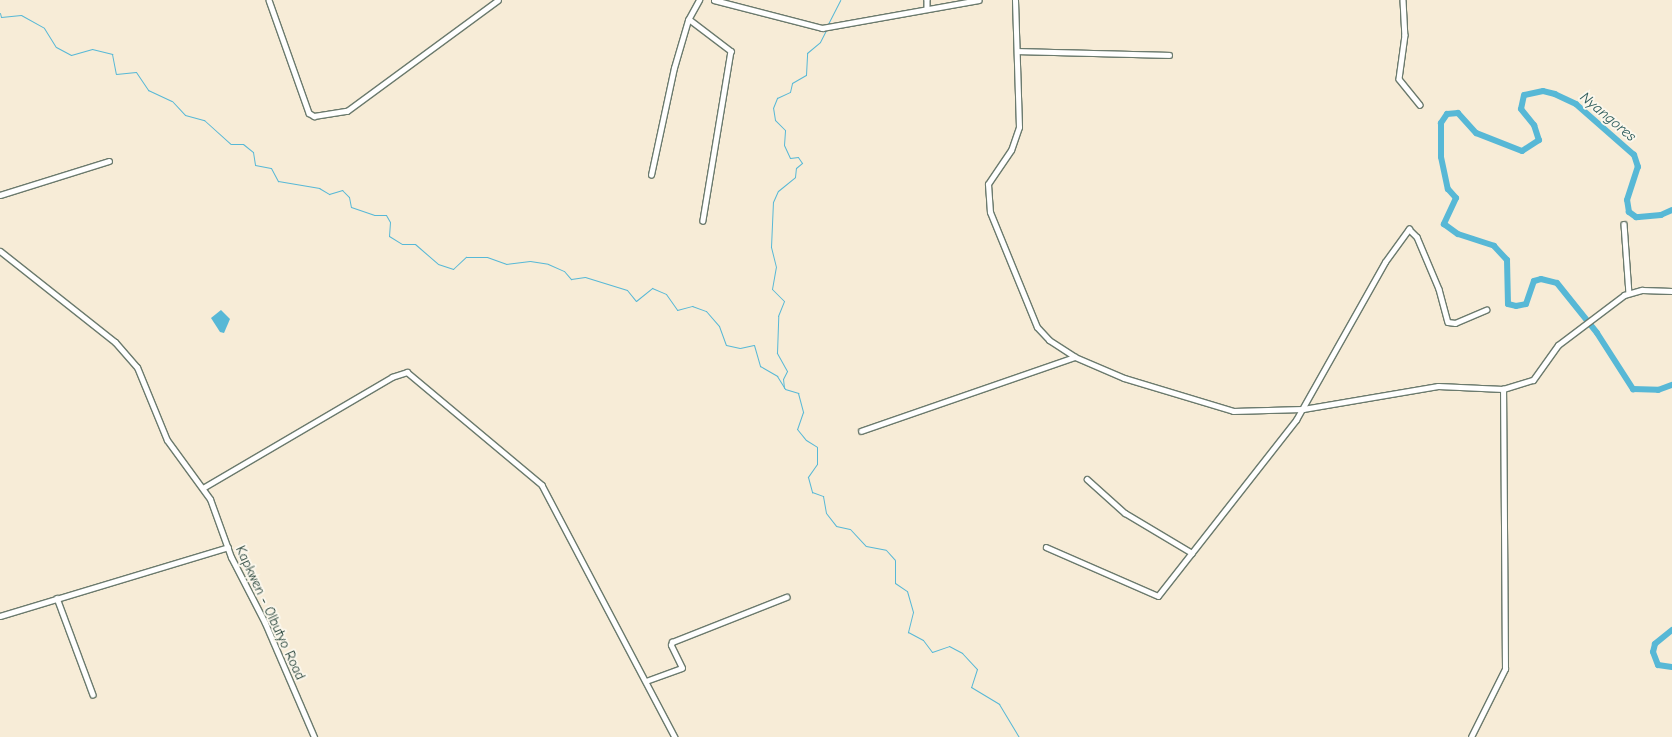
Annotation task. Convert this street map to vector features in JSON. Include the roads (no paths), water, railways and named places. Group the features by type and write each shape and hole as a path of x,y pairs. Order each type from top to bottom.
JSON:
{"street":[{"path":"269,0 310,113 314,116 347,111 498,0"},
{"path":"652,175 674,68 689,19 699,0"},
{"path":"714,0 818,27 979,0"},
{"path":"926,0 927,9"},
{"path":"1015,0 1019,127 1011,150 988,184 990,212 1037,327 1049,340 1075,357 1124,378 1227,410 1303,409 1438,386 1503,389 1532,380 1555,348 1629,293 1672,291"},
{"path":"1403,0 1405,35 1399,79 1420,105"},
{"path":"689,19 731,50 703,221"},
{"path":"1017,51 1170,56"},
{"path":"0,195 109,161"},
{"path":"1624,224 1629,293"},
{"path":"1046,547 1155,597 1192,553 1303,409 1385,262 1409,229 1420,246 1449,323 1486,310"},
{"name":"Kapkwen - Olbutyo Road","path":"0,251 128,355 143,378 167,440 203,488 215,510 228,547 265,622 314,737"},
{"path":"861,431 1075,357"},
{"path":"203,488 392,377 407,372 540,481 676,737"},
{"path":"1471,737 1505,669 1503,389"},
{"path":"1087,479 1125,513 1192,553"},
{"path":"0,616 228,547"},
{"path":"646,680 682,668 672,642 786,597"},
{"path":"58,598 93,695"}],"water":[{"path":"221,310 230,319 224,333 220,332 211,318"}],"waterway":[{"path":"828,24 840,0"},
{"path":"0,13 1,17 21,15 44,28 56,47 71,55 92,49 112,54 116,74 136,72 148,90 172,101 185,115 204,120 231,144 243,144 253,152 255,165 271,168 278,181 319,188 329,194 342,190 349,197 351,207 374,215 386,215 390,222 389,236 402,244 415,244 438,264 453,269 466,257 487,257 506,264 530,261 548,264 564,271 571,279 585,277 627,290 636,301 652,288 666,294 677,310 692,306 706,311 719,326 726,345 740,348 754,345 760,366 777,376 785,389 798,393 803,412 797,429 806,440 817,447 817,464 808,477 812,492 823,496 826,513 836,526 850,529 866,546 886,550 895,560 895,583 907,591 913,612 908,632 923,640 932,652 949,646 962,653 977,669 971,687 999,704 1019,737"},
{"path":"784,388 783,379 787,371 777,353 778,316 784,301 772,289 776,267 771,247 773,202 778,191 795,177 796,168 802,163 798,157 790,158 784,145 785,130 775,120 773,108 777,98 790,92 792,83 806,75 807,53 820,42 827,28"},
{"name":"Nyangores","path":"1672,210 1661,215 1636,217 1629,212 1627,200 1638,167 1634,155 1576,104 1555,94 1543,91 1524,95 1521,109 1534,125 1539,140 1522,151 1476,133 1458,113 1447,114 1441,123 1441,157 1448,189 1456,198 1444,224 1458,234 1494,246 1507,260 1508,304 1516,306 1526,304 1534,281 1541,279 1557,283 1597,333 1633,389 1658,390 1672,385"},
{"name":"Nyangores","path":"1672,630 1655,644 1653,652 1658,665 1672,667"}]}
